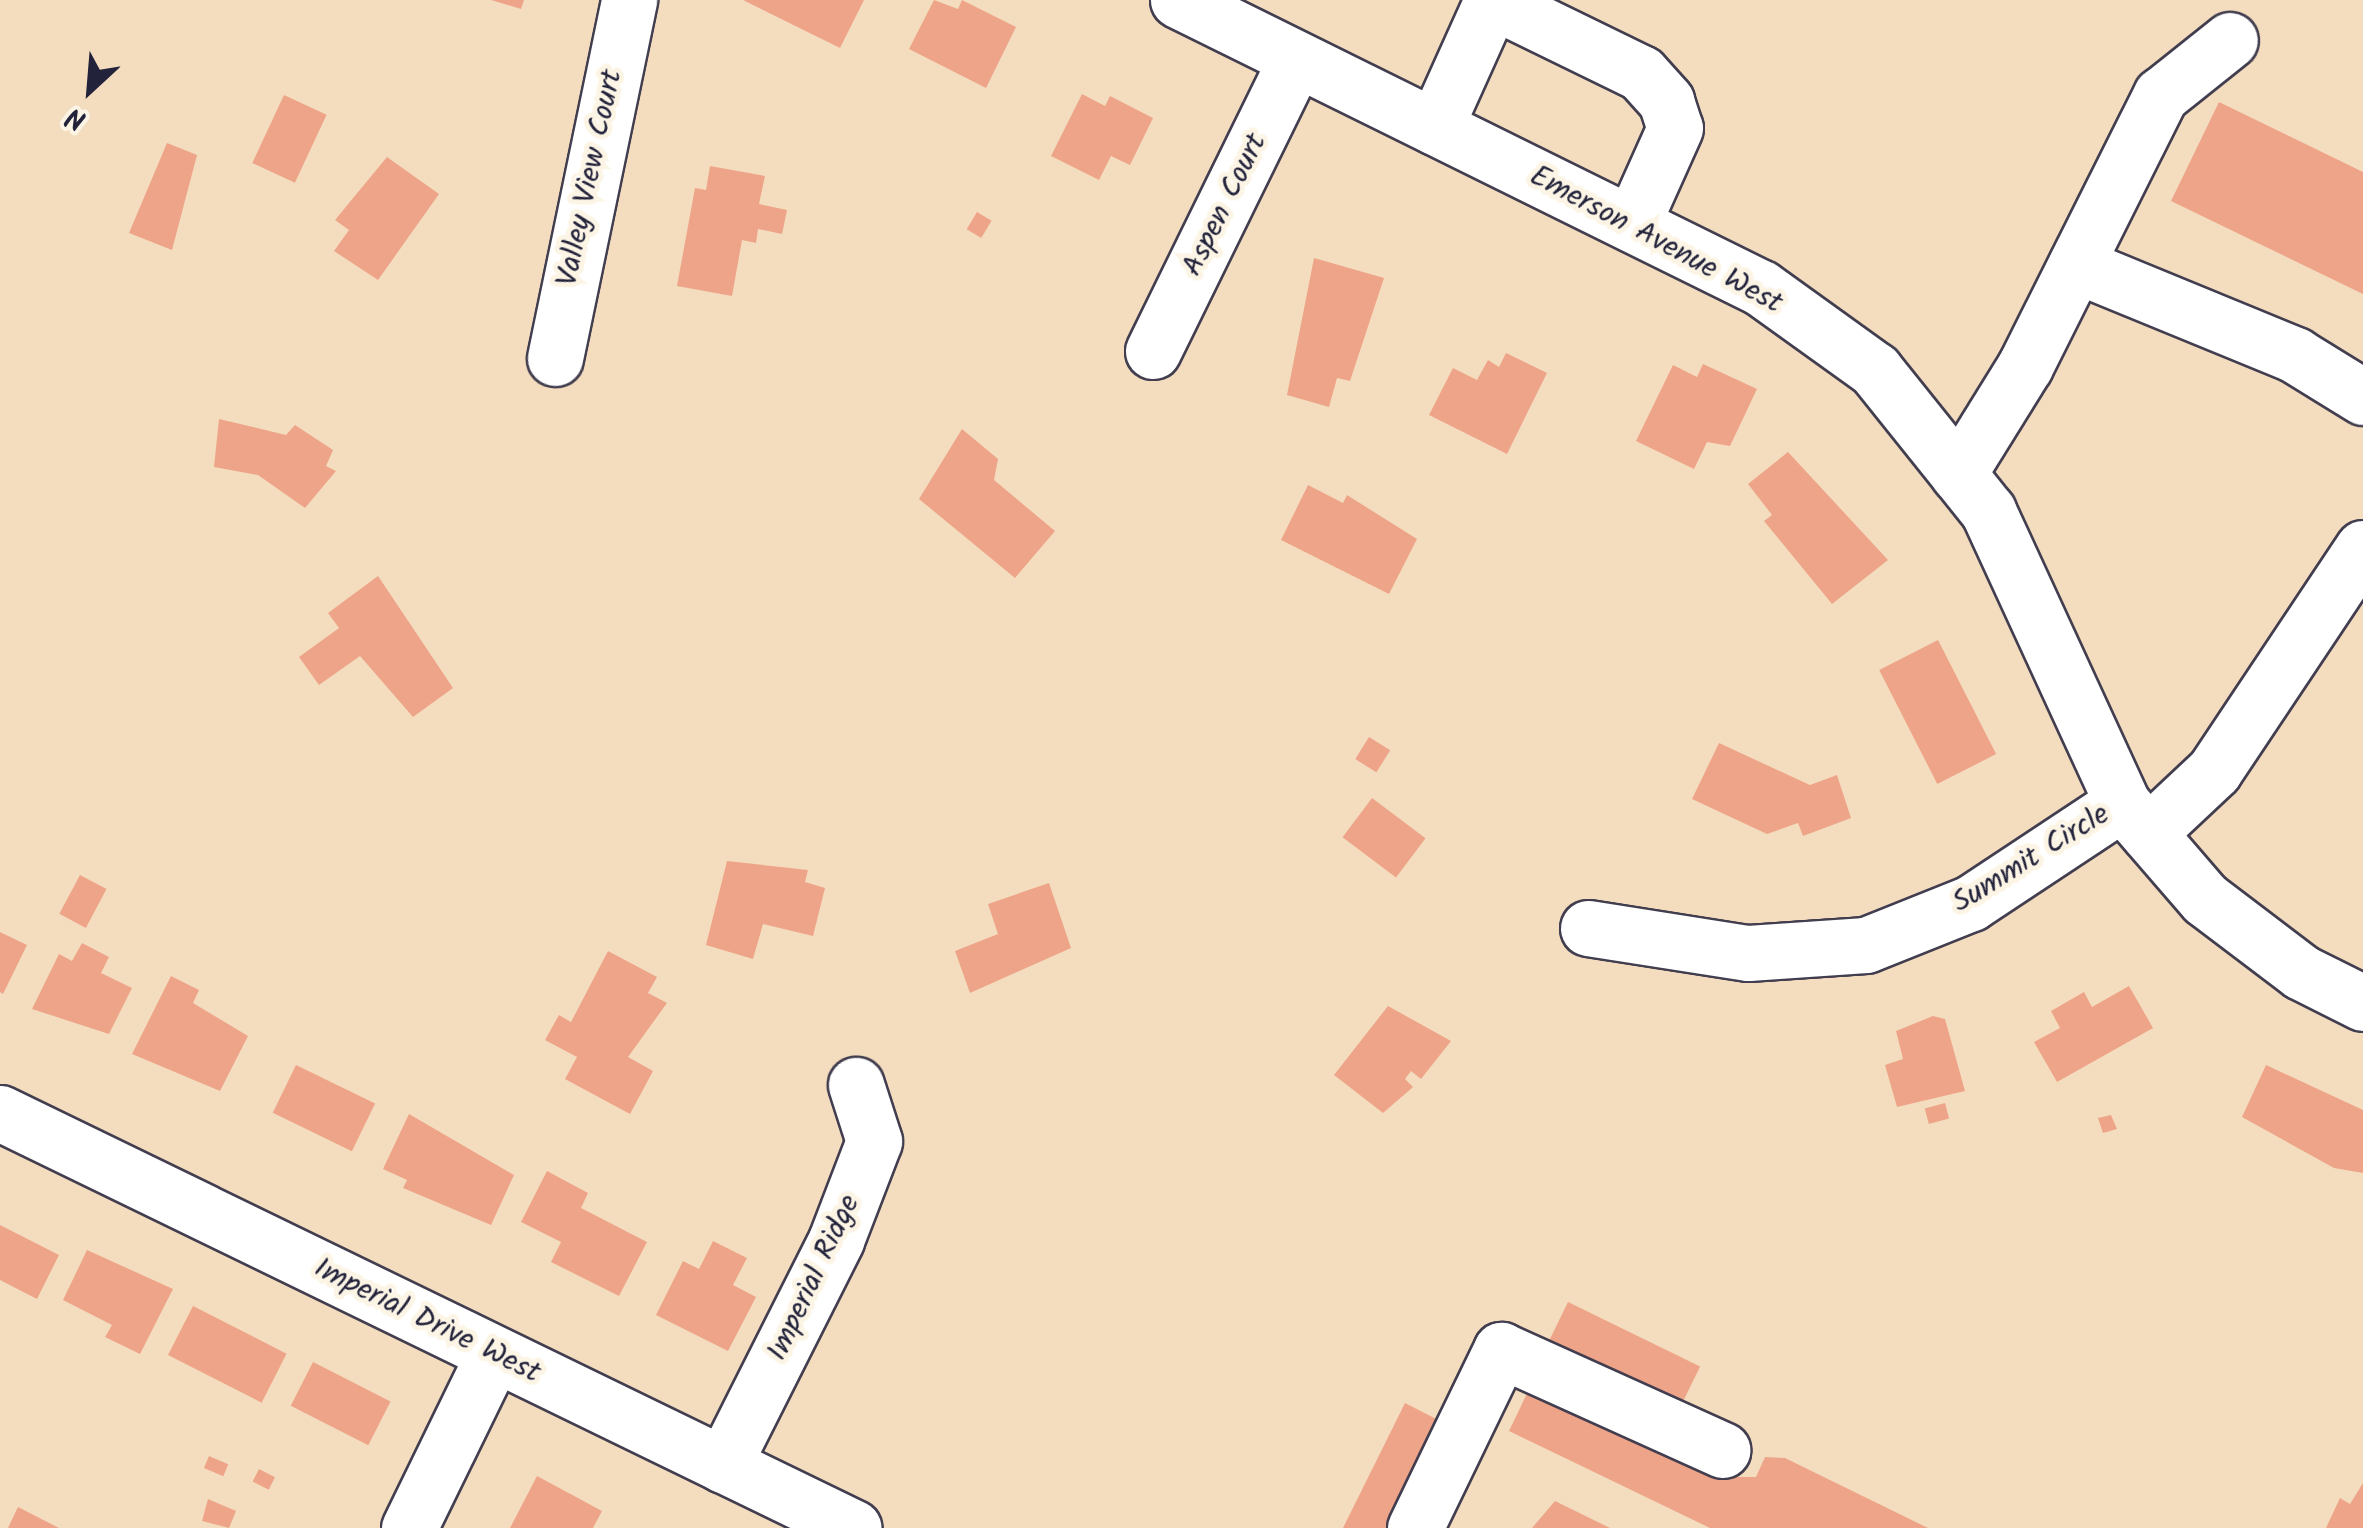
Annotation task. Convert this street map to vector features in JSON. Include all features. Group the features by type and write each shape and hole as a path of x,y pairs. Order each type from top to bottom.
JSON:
{"street":[{"name":"Valley View Court","path":"555,358 630,0"},
{"path":"1435,127 1492,0 1641,73 1666,101 1676,128 1632,224"},
{"name":"Emerson Avenue West","path":"1190,3 1760,288 1875,370 1988,511 2135,818 2205,899 2301,972 2363,1003"},
{"path":"1958,474 2076,265 2161,95 2230,40"},
{"name":"Aspen Court","path":"1153,351 1296,58"},
{"path":"2076,265 2295,354 2363,397"},
{"name":"Summit Circle","path":"1588,928 1748,953 1866,945 1970,903 2135,818 2214,771 2363,548"},
{"name":"Imperial Ridge","path":"723,1465 836,1240 874,1141 856,1084"},
{"name":"Imperial Drive West","path":"0,1113 854,1528"},
{"path":"1415,1528 1501,1350 1722,1450"},
{"path":"409,1528 494,1354"}],"building":[{"path":"491,0 524,0 521,9"},
{"path":"743,0 864,0 840,48"},
{"path":"934,0 958,9 962,0 1016,27 986,88 909,49"},
{"path":"1082,94 1105,106 1110,96 1153,118 1130,165 1111,156 1099,180 1051,156"},
{"path":"284,95 327,115 295,183 252,163"},
{"path":"2219,102 2363,172 2363,294 2171,201"},
{"path":"167,143 197,155 172,250 129,233"},
{"path":"387,157 439,194 378,280 334,251 349,230 335,220"},
{"path":"710,166 765,176 759,204 787,210 782,234 758,229 756,243 742,240 732,296 677,286 695,188 706,190"},
{"path":"977,212 992,221 981,238 967,229"},
{"path":"1314,258 1384,278 1350,381 1337,378 1329,407 1287,395"},
{"path":"1506,353 1547,373 1507,454 1429,415 1453,368 1477,380 1488,360 1499,367"},
{"path":"1703,364 1757,389 1730,446 1707,442 1694,469 1636,441 1673,365 1697,377"},
{"path":"219,419 286,435 295,425 333,450 326,466 336,471 305,508 258,475 214,467"},
{"path":"962,429 998,459 994,480 1055,531 1015,578 919,499"},
{"path":"1788,452 1888,560 1832,604 1764,521 1772,515 1748,484"},
{"path":"1308,485 1343,503 1347,495 1417,539 1389,594 1281,540"},
{"path":"378,576 453,688 413,717 360,656 319,685 299,657 339,628 328,613"},
{"path":"1938,640 1996,754 1937,784 1879,670"},
{"path":"1369,737 1390,750 1376,772 1355,759"},
{"path":"1719,743 1810,785 1837,775 1851,818 1803,836 1798,823 1767,834 1692,799"},
{"path":"1372,798 1426,838 1396,877 1343,837"},
{"path":"727,861 808,870 805,882 825,888 813,936 763,924 753,959 706,945"},
{"path":"80,875 106,889 86,928 59,914"},
{"path":"1049,883 1071,948 970,993 955,951 998,934 988,904"},
{"path":"0,932 27,945 3,994 0,992"},
{"path":"82,943 109,957 101,973 132,988 109,1034 32,1009 59,954 72,961"},
{"path":"608,951 657,977 648,993 667,1003 628,1057 653,1071 630,1114 565,1079 577,1057 545,1040 559,1015 571,1022"},
{"path":"171,976 199,990 193,1003 248,1036 220,1091 132,1054"},
{"path":"2129,986 2153,1028 2057,1082 2034,1042 2060,1028 2051,1011 2084,992 2092,1007"},
{"path":"1388,1006 1451,1041 1421,1079 1411,1071 1405,1079 1413,1087 1383,1113 1334,1075"},
{"path":"1933,1016 1945,1019 1965,1091 1897,1107 1885,1065 1903,1059 1896,1031"},
{"path":"296,1065 375,1104 352,1151 273,1113"},
{"path":"2266,1065 2363,1110 2363,1173 2334,1168 2242,1117"},
{"path":"1945,1103 1949,1118 1929,1124 1925,1108"},
{"path":"409,1114 514,1175 491,1225 403,1188 407,1180 383,1169"},
{"path":"2111,1115 2117,1129 2103,1133 2098,1118"},
{"path":"547,1171 588,1193 581,1208 647,1242 619,1296 551,1262 561,1242 521,1222"},
{"path":"0,1225 59,1255 37,1299 0,1280"},
{"path":"713,1241 747,1258 733,1285 756,1297 728,1351 656,1315 683,1261 699,1269"},
{"path":"87,1250 173,1289 140,1354 105,1337 112,1325 63,1300"},
{"path":"1568,1302 1700,1366 1681,1405 1549,1341"},
{"path":"193,1306 287,1354 262,1403 168,1355"},
{"path":"313,1362 391,1401 368,1445 291,1406"},
{"path":"1532,1383 1727,1477 1756,1477 1765,1457 1785,1458 1928,1528 1710,1528 1509,1431"},
{"path":"1405,1403 1444,1423 1392,1528 1343,1528"},
{"path":"209,1456 228,1464 223,1476 204,1468"},
{"path":"259,1469 275,1477 269,1490 253,1481"},
{"path":"537,1476 602,1511 593,1528 510,1528"},
{"path":"2363,1483 2363,1528 2326,1528 2340,1498 2350,1504"},
{"path":"208,1499 236,1511 229,1528 202,1521"},
{"path":"1555,1501 1610,1528 1532,1528"},
{"path":"18,1507 59,1528 8,1528"}]}
